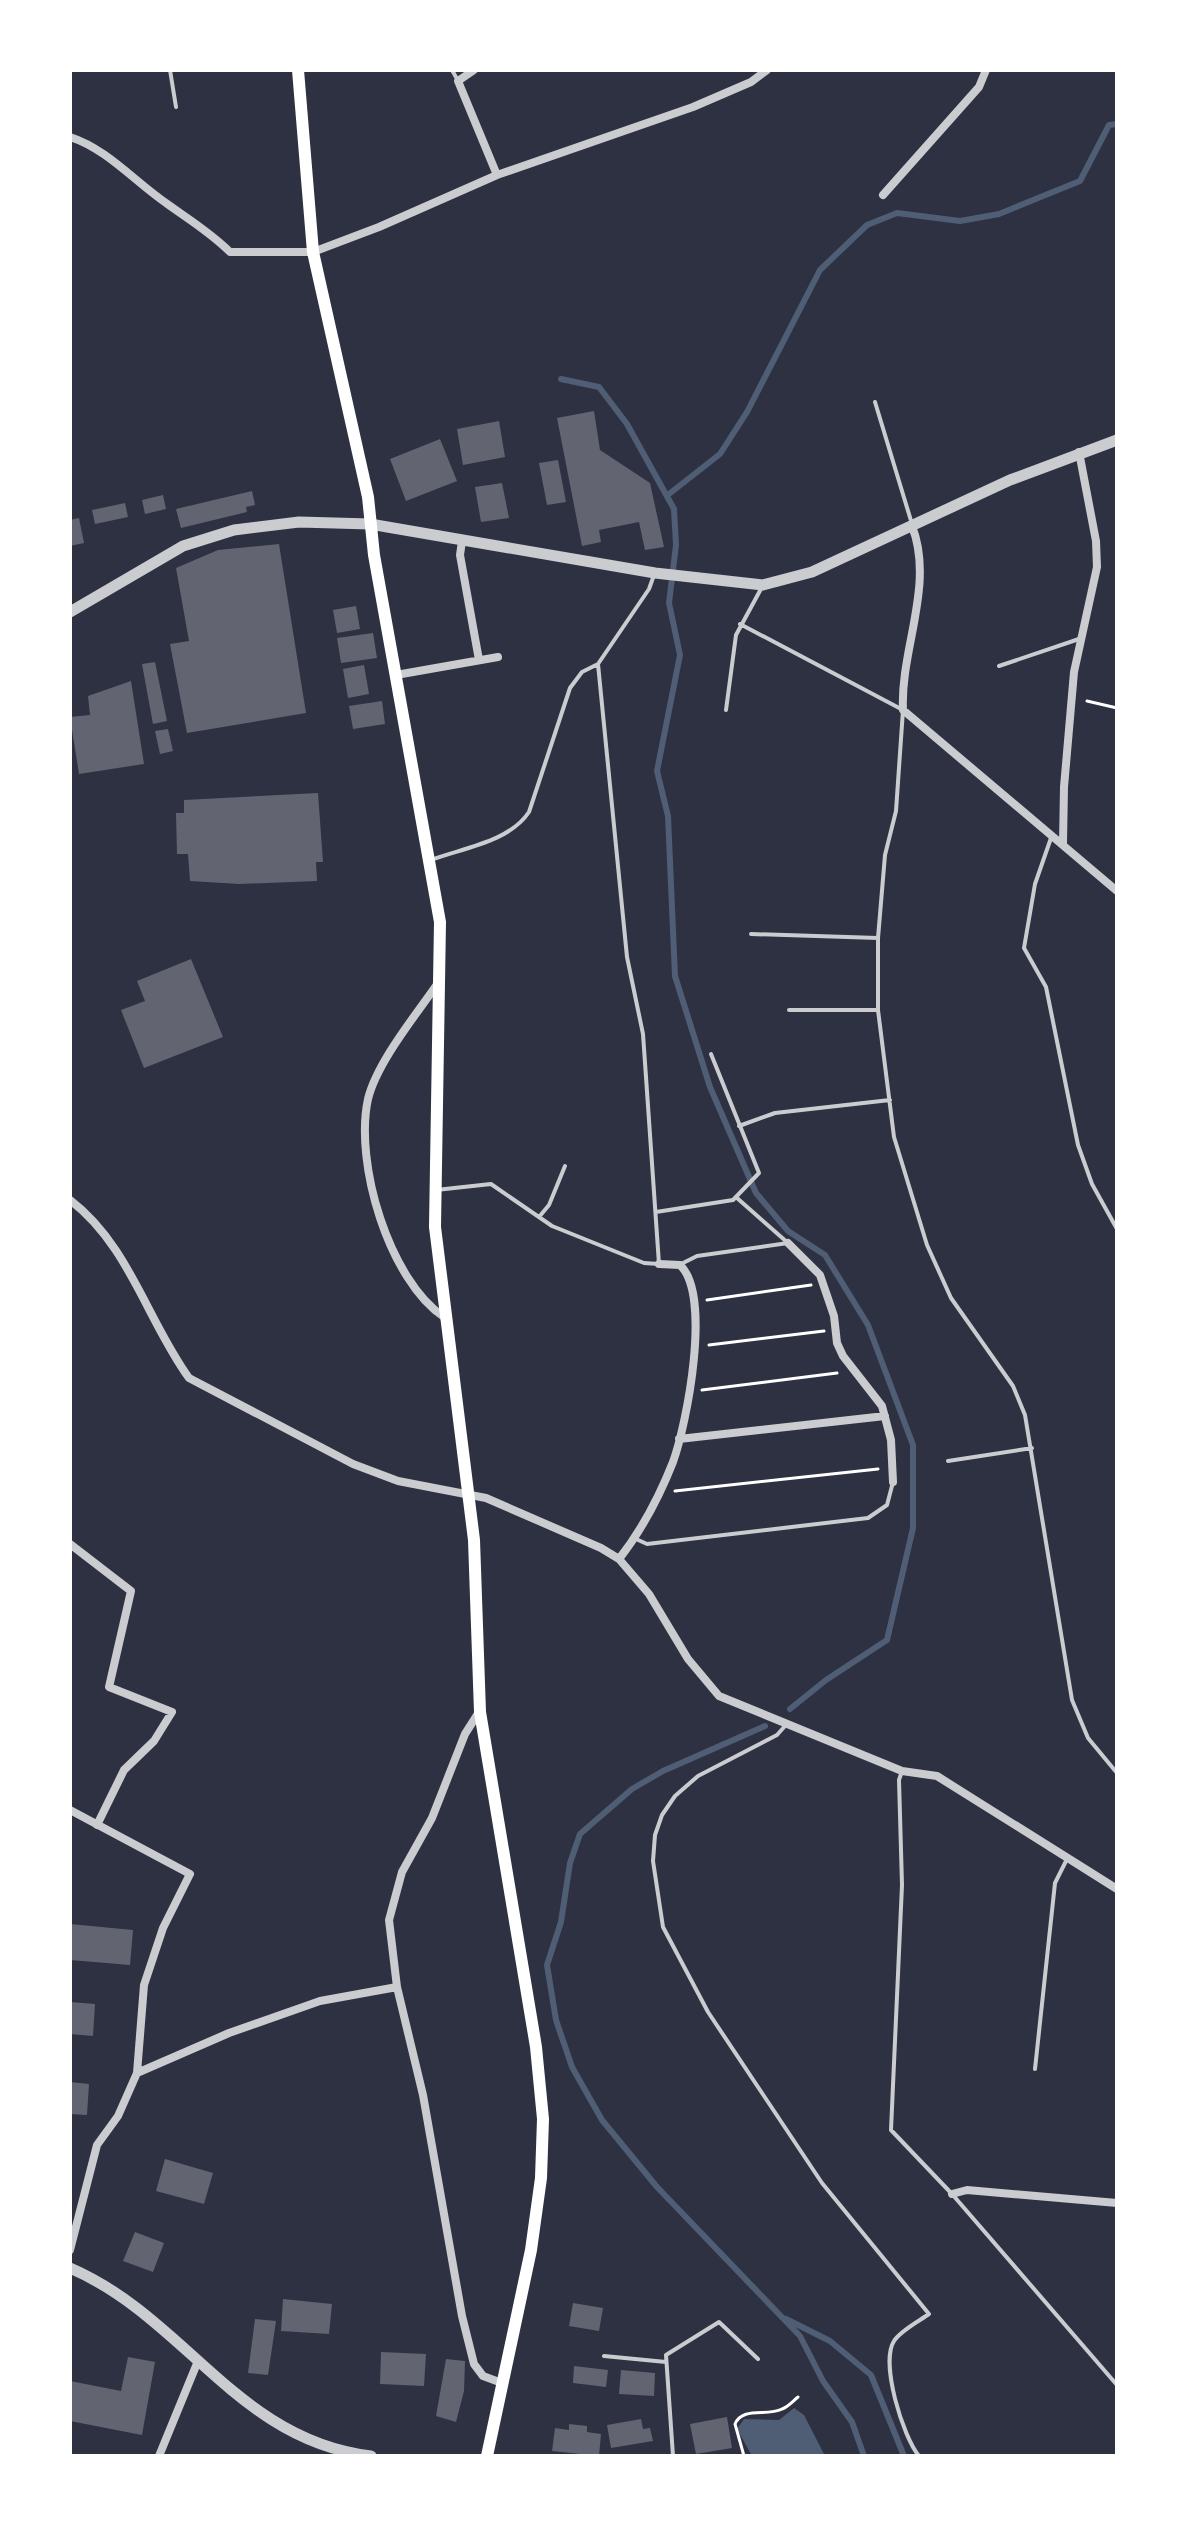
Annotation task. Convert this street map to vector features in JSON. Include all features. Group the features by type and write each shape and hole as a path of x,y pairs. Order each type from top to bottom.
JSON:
{"main road":[{"path":"298,70 313,252 368,497 370,524 440,922 434,1190 444,1317 476,1578 480,1712 536,2047 543,2119 537,2215 487,2456"}],"street":[{"path":"474,70 458,81 497,175"},
{"path":"70,137 90,143 165,203 208,230 230,252 313,252 379,227 497,175 693,107 751,82 767,70"},
{"path":"883,195 979,87 986,70"},
{"path":"70,612 183,546 209,536 285,523 370,524 658,573 763,585 812,572 1079,452 1117,440"},
{"path":"1063,843 1071,697 1079,639 1097,567 1096,541 1079,452"},
{"path":"912,526 919,557 919,591 903,673 903,710 1117,891"},
{"path":"462,541 460,555 479,660"},
{"path":"396,675 498,657"},
{"path":"441,979 379,1072 369,1098 367,1155 372,1198 408,1279 429,1307 444,1317"},
{"path":"70,1200 93,1217 139,1284 176,1360 189,1378 353,1464 398,1481 486,1498 619,1559 649,1594 688,1659 719,1696 902,1771 937,1776 1117,1889"},
{"path":"788,1243 820,1275 843,1356 874,1392 885,1416 894,1467 893,1482"},
{"path":"619,1559 661,1487 679,1439 689,1390 695,1301 687,1272 680,1265 659,1264"},
{"path":"679,1439 885,1416"},
{"path":"70,1544 131,1591 109,1687 172,1712 154,1741 124,1770 97,1825"},
{"path":"480,1712 465,1734 432,1818 402,1872 389,1920 397,1987 423,2095 448,2242 474,2364 483,2376 502,2383"},
{"path":"70,1810 190,1874 163,1928 144,1985 137,2073 118,2116 97,2145 70,2250"},
{"path":"137,2073 229,2033 320,2001 397,1987"},
{"path":"952,2194 967,2190 1117,2203"},
{"path":"70,2268 97,2279 138,2307 198,2361 287,2431 336,2452 371,2456"},
{"path":"159,2456 198,2361"}],"lane":[{"path":"170,70 176,107"},
{"path":"452,70 458,81"},
{"path":"875,402 912,526"},
{"path":"431,860 509,833 520,825 529,812 570,688 582,672 598,664 658,573"},
{"path":"726,710 740,624 763,585"},
{"path":"740,624 903,710 896,811 885,855 878,938 878,1010 894,1137 927,1245 951,1298 1013,1386 1025,1415 1072,1700 1088,1738 1117,1773"},
{"path":"999,666 1079,639"},
{"path":"434,1190 491,1184 539,1217 595,1244 644,1263 659,1264 643,1034 627,957 598,664"},
{"path":"1051,837 1035,884 1024,948 1046,987 1078,1145 1092,1184 1117,1229"},
{"path":"751,934 878,938"},
{"path":"789,1010 878,1010"},
{"path":"656,1212 737,1198 759,1173 711,1054"},
{"path":"739,1126 775,1113 890,1100"},
{"path":"539,1217 549,1205 565,1166"},
{"path":"737,1198 788,1243"},
{"path":"680,1265 697,1256 788,1243"},
{"path":"948,1461 1032,1448"},
{"path":"634,1538 647,1544 868,1518 887,1505 893,1482"},
{"path":"787,1724 777,1735 698,1776 675,1796 662,1815 655,1835 656,1900 663,1927 708,2012 822,2183 929,2314 894,2340 891,2351 896,2414 907,2443 919,2456"},
{"path":"902,1771 899,1780 899,1987 891,2130 952,2194 1117,2385"},
{"path":"1035,2069 1055,1883 1068,1857"},
{"path":"673,2456 666,2355 719,2322 758,2359"},
{"path":"604,2356 666,2362"}],"path":[{"path":"1071,697 1117,708"},
{"path":"695,1301 822,1284"},
{"path":"694,1344 836,1333"},
{"path":"689,1390 842,1372 851,1366"},
{"path":"661,1487 677,1492 894,1467"},
{"path":"744,2456 735,2424 737,2418 743,2414 781,2410 798,2397"}],"water":[{"path":"794,2408 804,2415 825,2456 752,2456 737,2429 744,2419 779,2420"}],"building":[{"path":"594,411 600,450 650,483 664,547 645,550 639,522 599,530 601,542 582,546 557,418"},
{"path":"499,421 505,457 463,465 457,429"},
{"path":"440,439 457,481 406,501 390,459"},
{"path":"558,460 566,502 547,505 539,463"},
{"path":"502,483 509,518 481,522 475,487"},
{"path":"252,491 255,505 246,507 247,512 181,528 176,509"},
{"path":"163,495 166,509 145,514 142,500"},
{"path":"125,503 128,517 95,524 92,510"},
{"path":"79,518 84,543 70,546 70,520"},
{"path":"279,544 306,713 187,733 170,644 189,641 176,568 218,550"},
{"path":"356,606 360,629 337,633 333,610"},
{"path":"373,633 377,658 341,663 337,638"},
{"path":"155,662 167,721 153,724 142,664"},
{"path":"364,665 369,694 348,698 343,669"},
{"path":"131,681 144,764 79,774 70,717 90,715 88,696"},
{"path":"382,701 385,724 353,729 349,706"},
{"path":"168,729 173,751 160,754 155,731"},
{"path":"318,793 323,862 316,862 317,881 239,884 190,881 188,854 177,854 176,813 184,813 184,800"},
{"path":"191,959 223,1037 144,1068 121,1010 145,1001 137,981"},
{"path":"70,1924 133,1930 130,1965 70,1960"},
{"path":"70,2002 95,2004 93,2036 70,2034"},
{"path":"70,2082 89,2084 87,2115 70,2114"},
{"path":"165,2159 213,2173 204,2204 156,2191"},
{"path":"135,2232 164,2243 153,2272 123,2261"},
{"path":"283,2299 332,2304 329,2334 281,2331"},
{"path":"573,2303 603,2308 599,2331 569,2326"},
{"path":"255,2319 276,2321 268,2375 248,2373"},
{"path":"381,2352 426,2354 424,2386 380,2384"},
{"path":"128,2357 155,2362 142,2435 70,2421 70,2381 121,2391"},
{"path":"446,2359 465,2361 464,2391 456,2422 436,2416"},
{"path":"574,2366 608,2370 606,2387 573,2383"},
{"path":"621,2370 655,2373 654,2396 619,2394"},
{"path":"727,2417 732,2448 696,2454 690,2424"},
{"path":"641,2419 643,2429 650,2428 653,2441 611,2448 607,2425"},
{"path":"569,2424 587,2426 587,2432 601,2434 599,2456 552,2451 555,2428 569,2430"}],"waterway":[{"path":"669,494 720,454 747,412 820,270 867,225 897,213 960,221 999,214 1080,181 1109,125 1117,124"},
{"path":"561,379 599,387 627,424 674,509 676,545 669,603 680,655 657,771 668,816 675,976 710,1087 756,1193 788,1231 825,1255 868,1325 913,1445 913,1528 887,1640 826,1680 790,1709"},
{"path":"765,1726 663,1771 632,1789 580,1834 570,1863 561,1922 547,1965 556,2020 572,2067 602,2120 657,2187 800,2336 823,2381 852,2422 864,2456"},
{"path":"786,2319 830,2341 871,2375 904,2456"}]}
